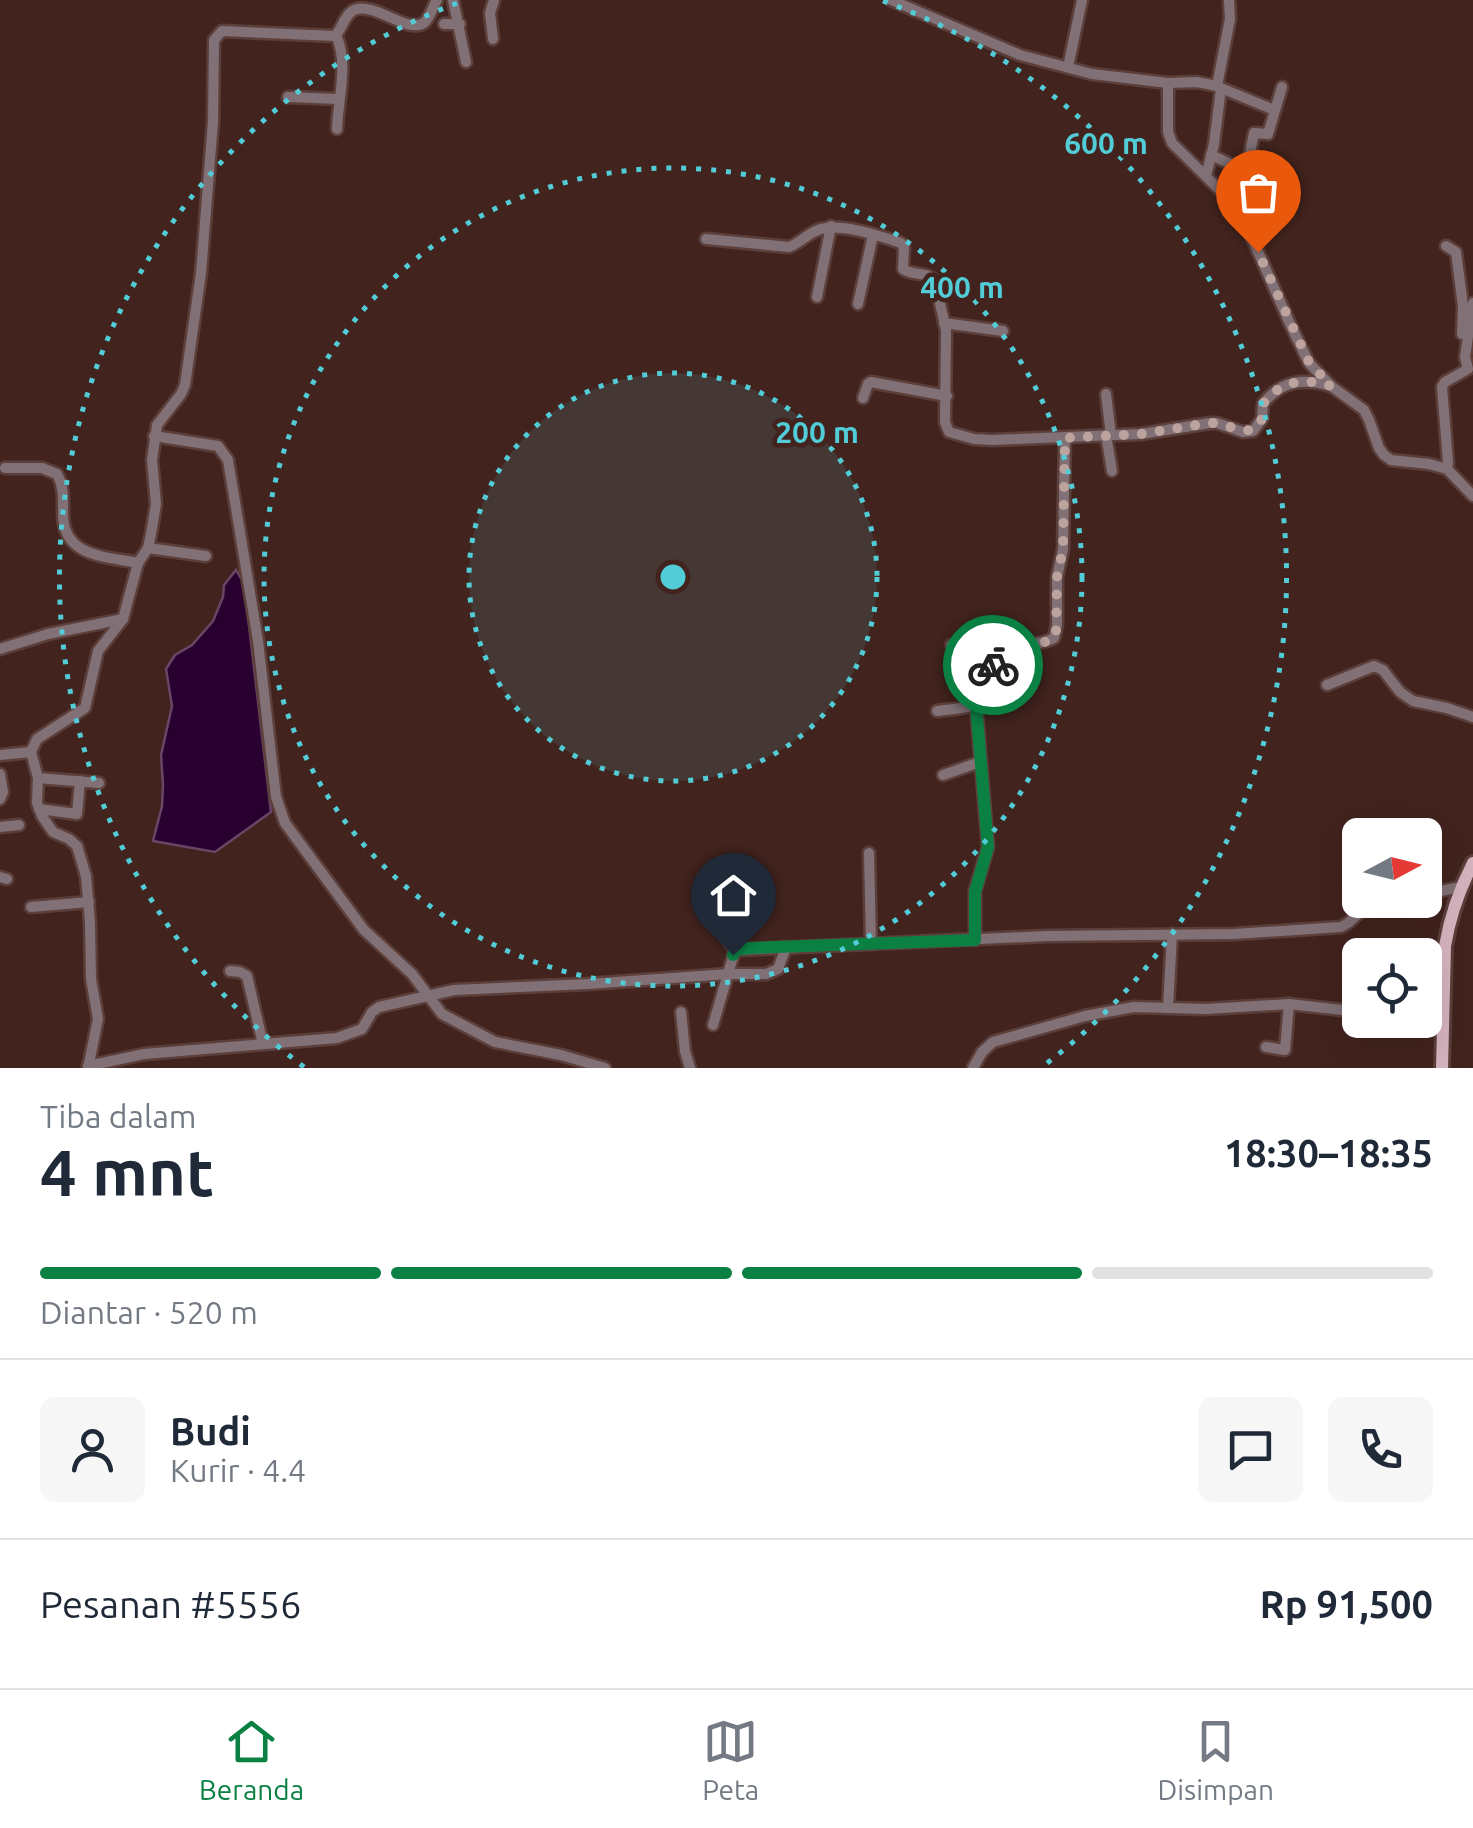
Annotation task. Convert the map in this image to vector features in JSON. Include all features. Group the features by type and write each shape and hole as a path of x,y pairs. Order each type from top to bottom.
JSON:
{"main road":[{"path":"1442,1068 1448,927 1473,863"}],"street":[{"path":"336,35 354,10 373,10 416,25 425,22 437,0"},
{"path":"453,0 466,62"},
{"path":"493,39 490,13 494,0"},
{"path":"891,0 1020,56 1092,74 1168,83 1197,82 1274,110"},
{"path":"1068,67 1082,0"},
{"path":"1206,176 1230,19 1228,0"},
{"path":"444,24 460,24"},
{"path":"336,35 222,31 214,40 213,122 202,273 185,385 157,425 154,436 156,504 148,548 138,563 123,619 98,651 85,708 36,739 31,752 38,778 39,809 53,832 77,846 86,876 91,979 98,1019 88,1067 144,1054 336,1038 362,1030 375,1009 463,990 774,972 786,946"},
{"path":"336,35 342,76 337,128"},
{"path":"1168,83 1169,138 1239,209 1309,362 1331,386 1364,410 1384,455 1391,460 1446,469 1473,496"},
{"path":"1239,209 1254,132 1268,134 1282,87"},
{"path":"288,97 338,99"},
{"path":"1211,156 1246,171"},
{"path":"706,239 789,247 811,232 831,226 901,243 905,271 934,278 944,323 945,422 954,435 974,439 1065,438 1141,434 1217,423 1243,432 1253,430 1262,419 1263,404 1281,387 1303,380 1331,386"},
{"path":"817,298 831,226"},
{"path":"858,304 873,235"},
{"path":"1446,246 1456,252 1466,344"},
{"path":"1446,469 1442,387 1470,369 1464,357 1473,303"},
{"path":"944,323 1003,332"},
{"path":"863,398 871,382 946,396"},
{"path":"1106,394 1112,472"},
{"path":"154,436 218,446 226,455 258,641 280,815 364,930 396,957 447,1018 495,1042 606,1068"},
{"path":"952,645 1045,642 1055,636 1057,577 1063,549 1065,438"},
{"path":"5,468 42,468 57,474 62,485 63,530 70,541 87,552 138,563"},
{"path":"148,548 206,556"},
{"path":"0,650 48,634 123,619"},
{"path":"937,711 989,699 993,693 993,645"},
{"path":"1327,685 1374,666 1383,670 1413,701 1473,717"},
{"path":"975,940 975,892 988,847 976,705"},
{"path":"0,756 31,752"},
{"path":"943,775 980,762"},
{"path":"0,774 0,800"},
{"path":"38,778 100,783"},
{"path":"39,809 77,814 80,781"},
{"path":"0,827 19,825"},
{"path":"869,854 871,944"},
{"path":"1442,891 1461,887"},
{"path":"31,908 89,902"},
{"path":"735,950 1047,936 1234,934 1325,929 1345,925 1353,918"},
{"path":"723,934 735,950"},
{"path":"1168,1008 1172,934"},
{"path":"713,1025 735,950"},
{"path":"230,971 247,976 263,1044"},
{"path":"1266,1047 1286,1050 1289,1004"},
{"path":"973,1068 987,1046 998,1040 1119,1009 1289,1004 1342,1010"},
{"path":"681,1012 690,1068"}],"shaded area":[{"path":"236,570 244,583 271,812 215,852 153,841 162,806 161,755 172,706 166,669 175,655 192,645 213,621 224,585"}],"way so far":[{"path":"993,665 993,645 1045,642 1056,633 1058,565 1063,549 1065,438 1141,434 1210,423 1243,432 1258,426 1263,404 1281,387 1303,380 1331,386 1309,362 1258,252"}],"route":[{"path":"733,955 735,950 750,948 975,940 976,884 988,847 976,705 992,696 993,665"}]}
